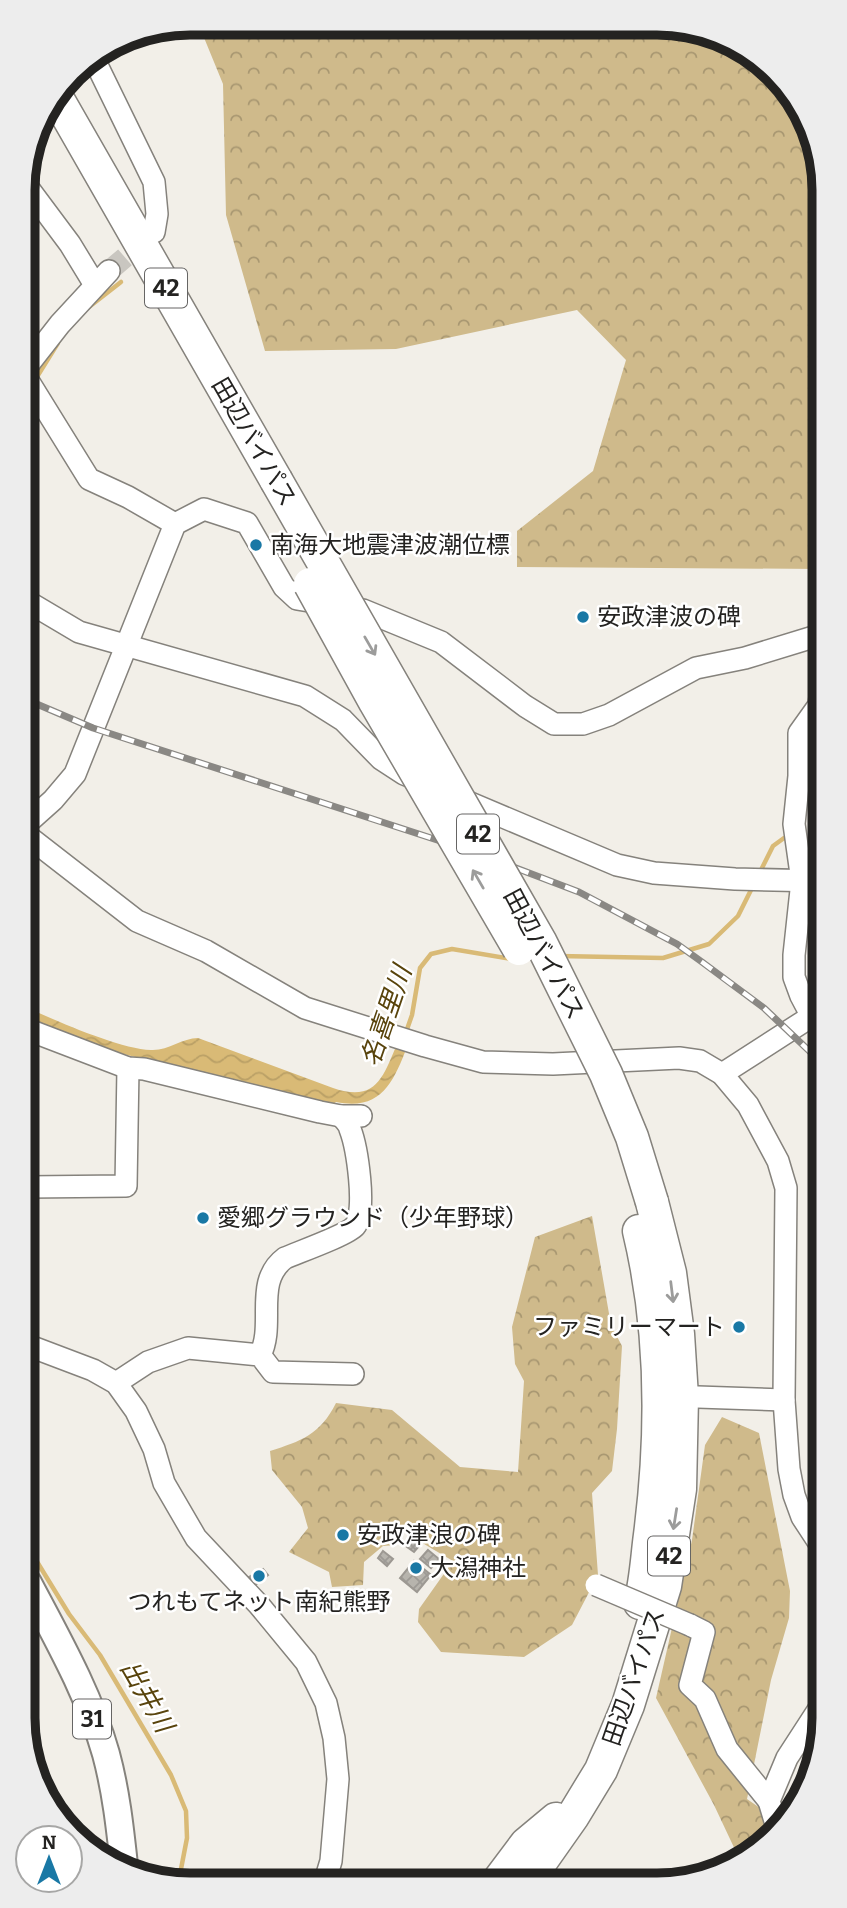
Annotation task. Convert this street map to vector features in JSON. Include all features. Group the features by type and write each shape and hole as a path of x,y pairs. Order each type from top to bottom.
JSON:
{"highway":[{"name":"田辺バイパス","path":"61,105 267,484 375,702 542,988 597,1104 615,1151 642,1204 644,1253 658,1356 671,1396 680,1489 665,1586 628,1705 601,1770 533,1873"},
{"name":"田辺バイパス","path":"50,126 267,484"},
{"name":"田辺バイパス","path":"520,1873 556,1819 615,1684 641,1599 671,1396"},
{"name":"42","path":"546,1873 580,1816 601,1770"},
{"name":"42","path":"504,1873 526,1844 556,1819"}],"main road":[{"name":"31","path":"35,1597 72,1667 105,1752 117,1805 123,1858"}],"street":[{"path":"97,66 154,182 158,214 154,232"},
{"path":"35,197 70,244 102,278 60,324 35,357"},
{"path":"35,390 89,479 175,524"},
{"path":"35,816 75,774 175,524 204,509 247,523 284,587 297,599 363,610 441,642 525,706 554,724 583,724 609,715 696,668 812,637"},
{"path":"35,606 79,632 305,696 343,719 381,759 404,774 617,865 654,873 812,881"},
{"path":"812,715 799,733 799,776 794,824 798,847 812,881 794,955 794,977 801,996 812,1011"},
{"path":"35,842 137,921 206,951 305,1008 419,1045 483,1062 553,1064 679,1058 700,1061 722,1074 748,1105 778,1160 786,1188 785,1400 789,1469 802,1517 812,1532"},
{"path":"722,1074 812,1018"},
{"path":"35,1033 128,1068 144,1069 351,1116 350,1126 361,1203 360,1216 353,1228 277,1265 268,1284 266,1336 260,1355"},
{"path":"35,1187 126,1186 128,1068"},
{"path":"35,1348 93,1370 116,1383 136,1411 154,1449 164,1483 196,1538 259,1605 306,1662 326,1703 334,1738 338,1779 331,1861 327,1873"},
{"path":"116,1383 148,1362 188,1348 260,1355 273,1372 353,1374"},
{"path":"671,1396 785,1400"},
{"path":"596,1585 704,1632 690,1685 705,1699 727,1749 769,1801 774,1818"},
{"path":"769,1801 788,1758 812,1720"}],"green space":[{"path":"203,35 677,36 716,47 751,67 780,96 791,113 807,150 811,170 812,569 517,567 517,531 593,471 626,360 577,310 396,349 265,351 226,215 223,84"},
{"path":"592,1216 611,1325 622,1346 612,1471 592,1493 598,1575 572,1625 524,1657 441,1652 418,1622 419,1609 453,1561 402,1531 396,1545 383,1546 364,1562 363,1585 332,1587 329,1572 289,1552 308,1528 302,1507 272,1470 270,1451 291,1444 316,1430 336,1403 392,1410 460,1467 518,1472 524,1381 515,1364 512,1327 535,1237"},
{"path":"722,1417 759,1433 790,1591 789,1618 771,1680 747,1799 773,1817 784,1807 751,1841 736,1851 656,1698 692,1540 705,1445"}],"water":[{"path":"35,1011 88,1033 138,1048 157,1050 198,1038 348,1092 359,1092 376,1084 397,1044 407,1047 390,1083 375,1098 351,1104 336,1102 329,1107 108,1050 35,1023"}],"building":[{"path":"412,1540 419,1546 414,1552 407,1547"},
{"path":"428,1550 439,1559 431,1568 420,1559"},
{"path":"383,1551 393,1559 387,1566 378,1558"},
{"path":"414,1561 431,1575 417,1592 400,1578"},
{"name":"つれもてネット南紀熊野","path":"263,1569 268,1575 255,1585 249,1577"}],"waterway":[{"path":"89,307 121,282"},
{"path":"35,380 58,343"},
{"name":"名喜里川","path":"760,872 773,846 784,838 789,839"},
{"name":"名喜里川","path":"804,840 812,841"},
{"name":"名喜里川","path":"559,956 663,958 709,944 738,916 753,886"},
{"name":"名喜里川","path":"405,1035 412,1015 420,968 431,954 452,949 512,959"},
{"name":"出井川","path":"35,1558 69,1614 100,1655 171,1775 186,1811 187,1838 181,1873"}],"tunnel":[{"path":"109,271 150,236"}],"railway":[{"path":"35,703 93,728 471,851 579,892 677,944 764,1008 812,1054"}],"place":[{"name":"南海大地震津波潮位標","path":"256,545"},
{"name":"安政津波の碑","path":"583,617"},
{"name":"愛郷グラウンド（少年野球）","path":"203,1218"},
{"name":"ファミリーマート","path":"739,1327"},
{"name":"安政津浪の碑","path":"343,1535"},
{"name":"大潟神社","path":"416,1568"},
{"name":"つれもてネット南紀熊野","path":"259,1576"}]}
